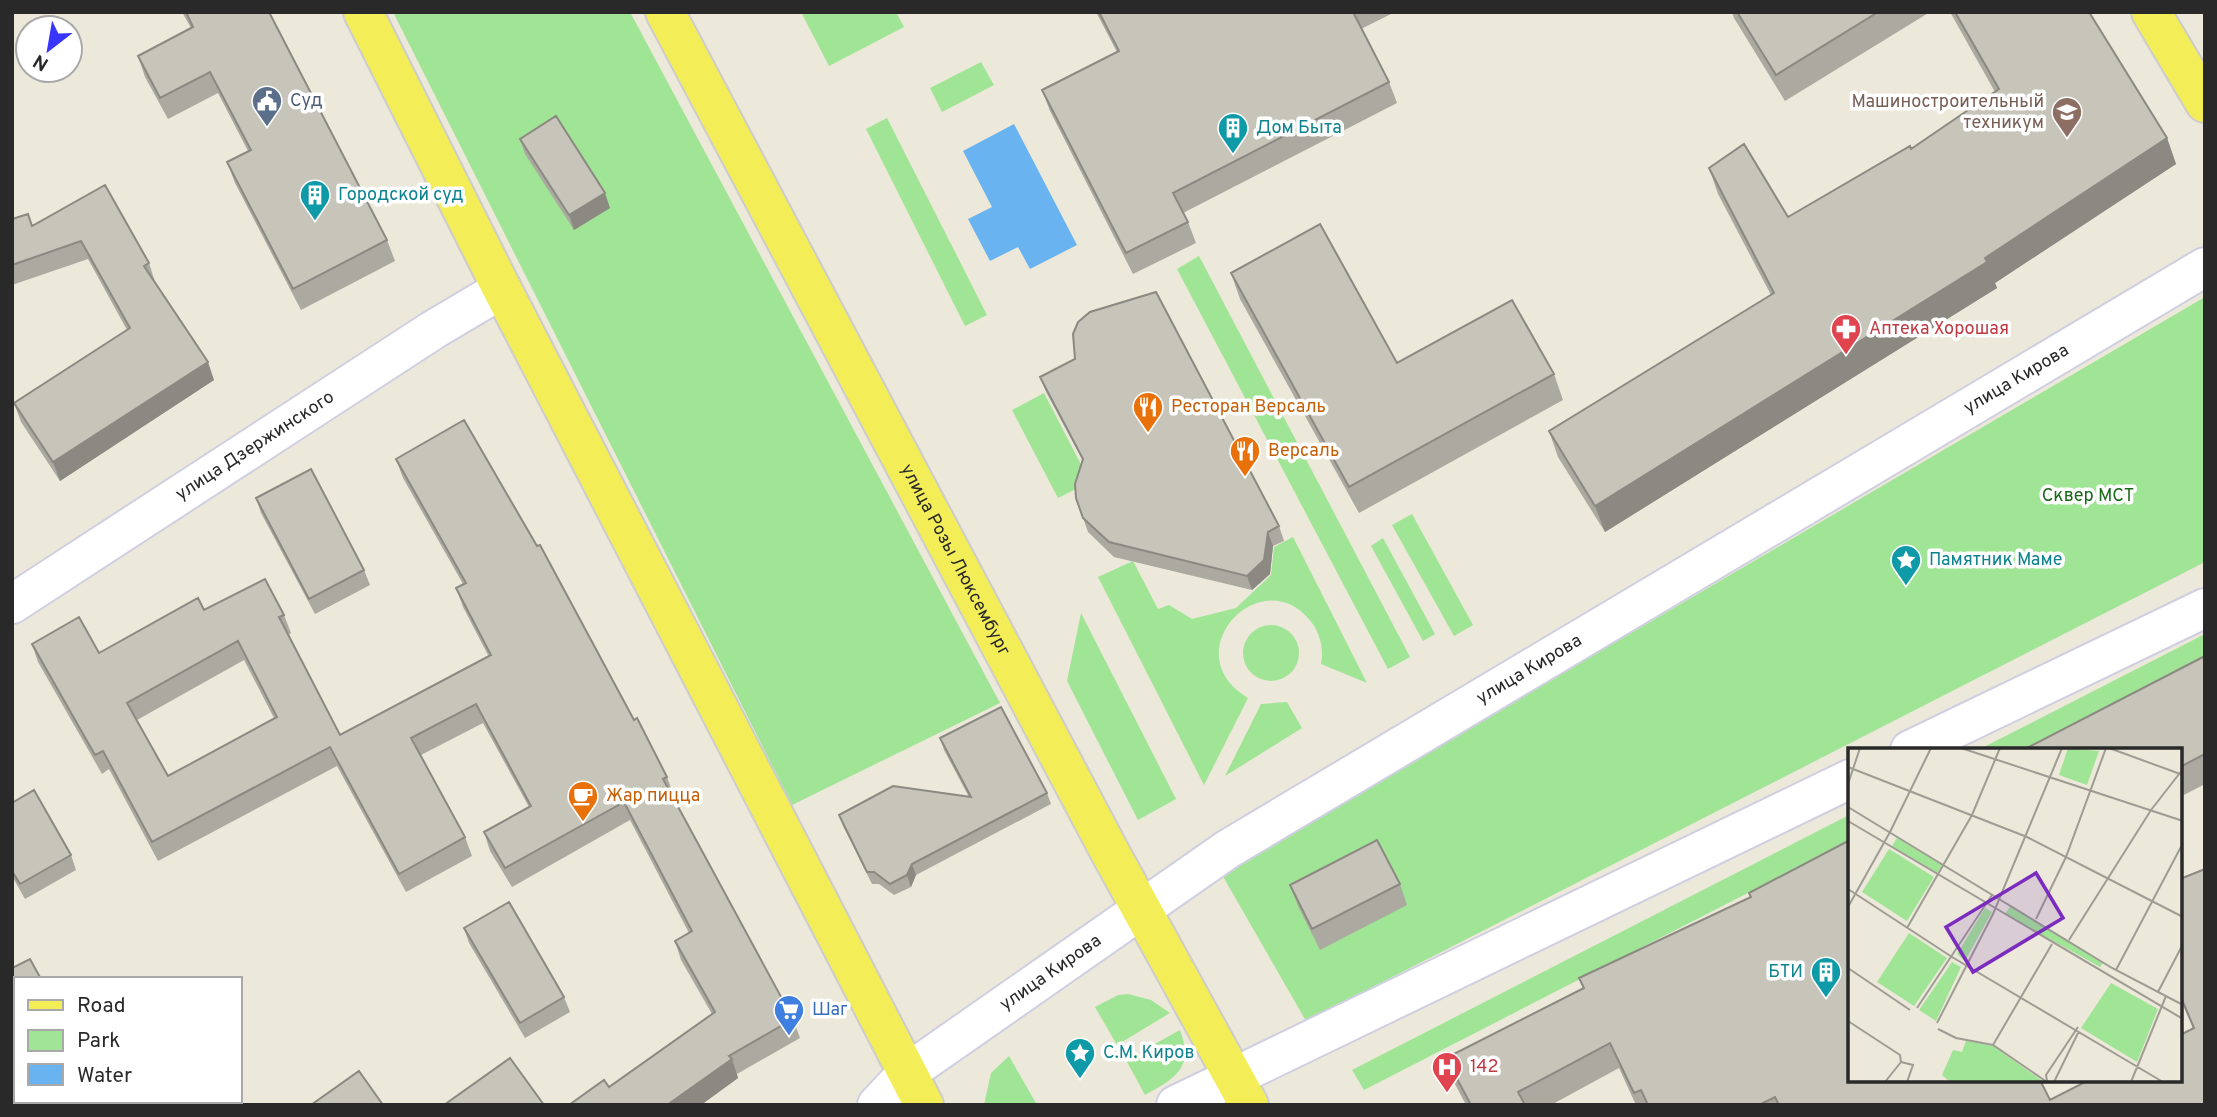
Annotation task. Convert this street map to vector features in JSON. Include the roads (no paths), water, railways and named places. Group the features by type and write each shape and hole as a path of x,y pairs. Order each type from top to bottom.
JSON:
{"main road":[{"path":"363,12 502,289 916,1089"},
{"name":"улица Розы Люксембург","path":"665,12 1141,909 1241,1090"},
{"path":"2151,12 2205,103"}],"street":[{"name":"улица Кирова","path":"877,1105 916,1089 1141,909 1228,849 2205,267"},
{"name":"улица Дзержинского","path":"12,604 433,330 502,289"},
{"path":"1914,748 2205,608"},
{"path":"1177,1105 1241,1090 1848,780"}],"water":[{"path":"1014,124 1077,245 1030,269 1018,247 990,261 968,219 992,207 963,151"}],"place":[{"name":"Суд","path":"267,128"},
{"name":"Машиностроительный техникум","path":"2067,139"},
{"name":"Дом Быта","path":"1233,155"},
{"name":"Городской суд","path":"315,222"},
{"name":"Аптека Хорошая","path":"1846,356"},
{"name":"Ресторан Версаль","path":"1148,434"},
{"name":"Версаль","path":"1245,478"},
{"name":"Памятник Маме","path":"1906,587"},
{"name":"Жар пицца","path":"583,823"},
{"name":"БТИ","path":"1826,999"},
{"name":"Шаг","path":"789,1037"},
{"name":"С.М. Киров","path":"1080,1080"},
{"name":"142","path":"1447,1094"}],"park label":[{"name":"Сквер МСТ","path":"2088,496"}]}
